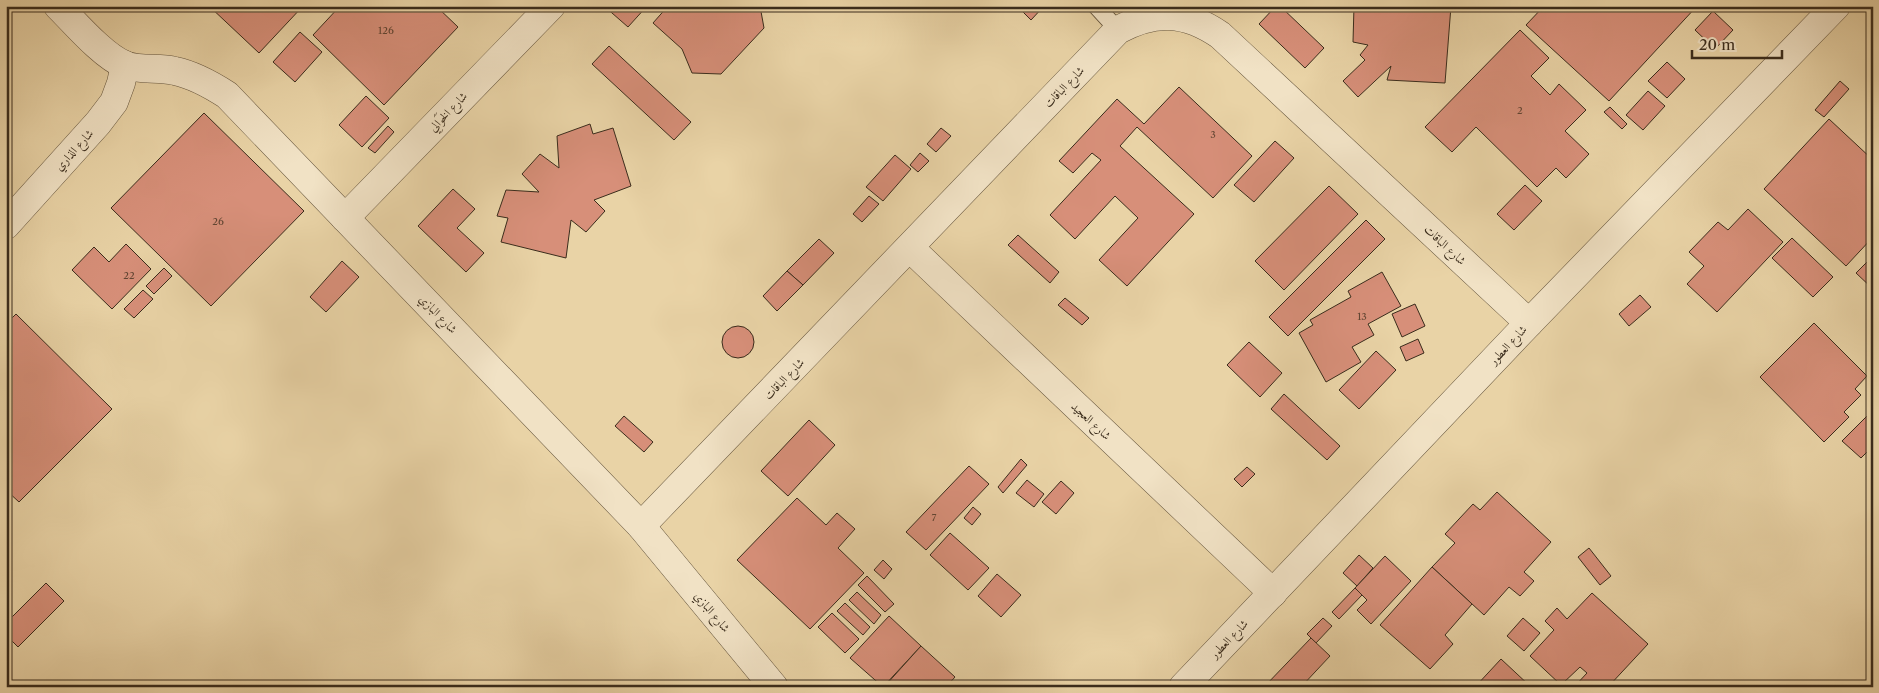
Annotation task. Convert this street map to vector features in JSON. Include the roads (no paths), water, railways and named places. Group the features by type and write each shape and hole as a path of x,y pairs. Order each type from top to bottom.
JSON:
{"street":[{"name":"شارع البازي","path":"58,6 109,56 125,65 144,69 174,70 202,79 227,95 641,526 774,687"},
{"name":"شارع الخَوَالِي","path":"345,218 551,6"},
{"name":"شارع العطور","path":"1183,687 1528,323 1836,6"},
{"name":"شارع الباقات","path":"641,526 1118,30 1152,16 1170,15 1188,18 1205,24 1220,34 1528,323"},
{"name":"شارع الذاري","path":"6,224 98,123 114,102 125,65"},
{"name":"شارع العجيد","path":"910,248 1273,593"}],"lane":[{"path":"1096,6 1118,30"}]}
